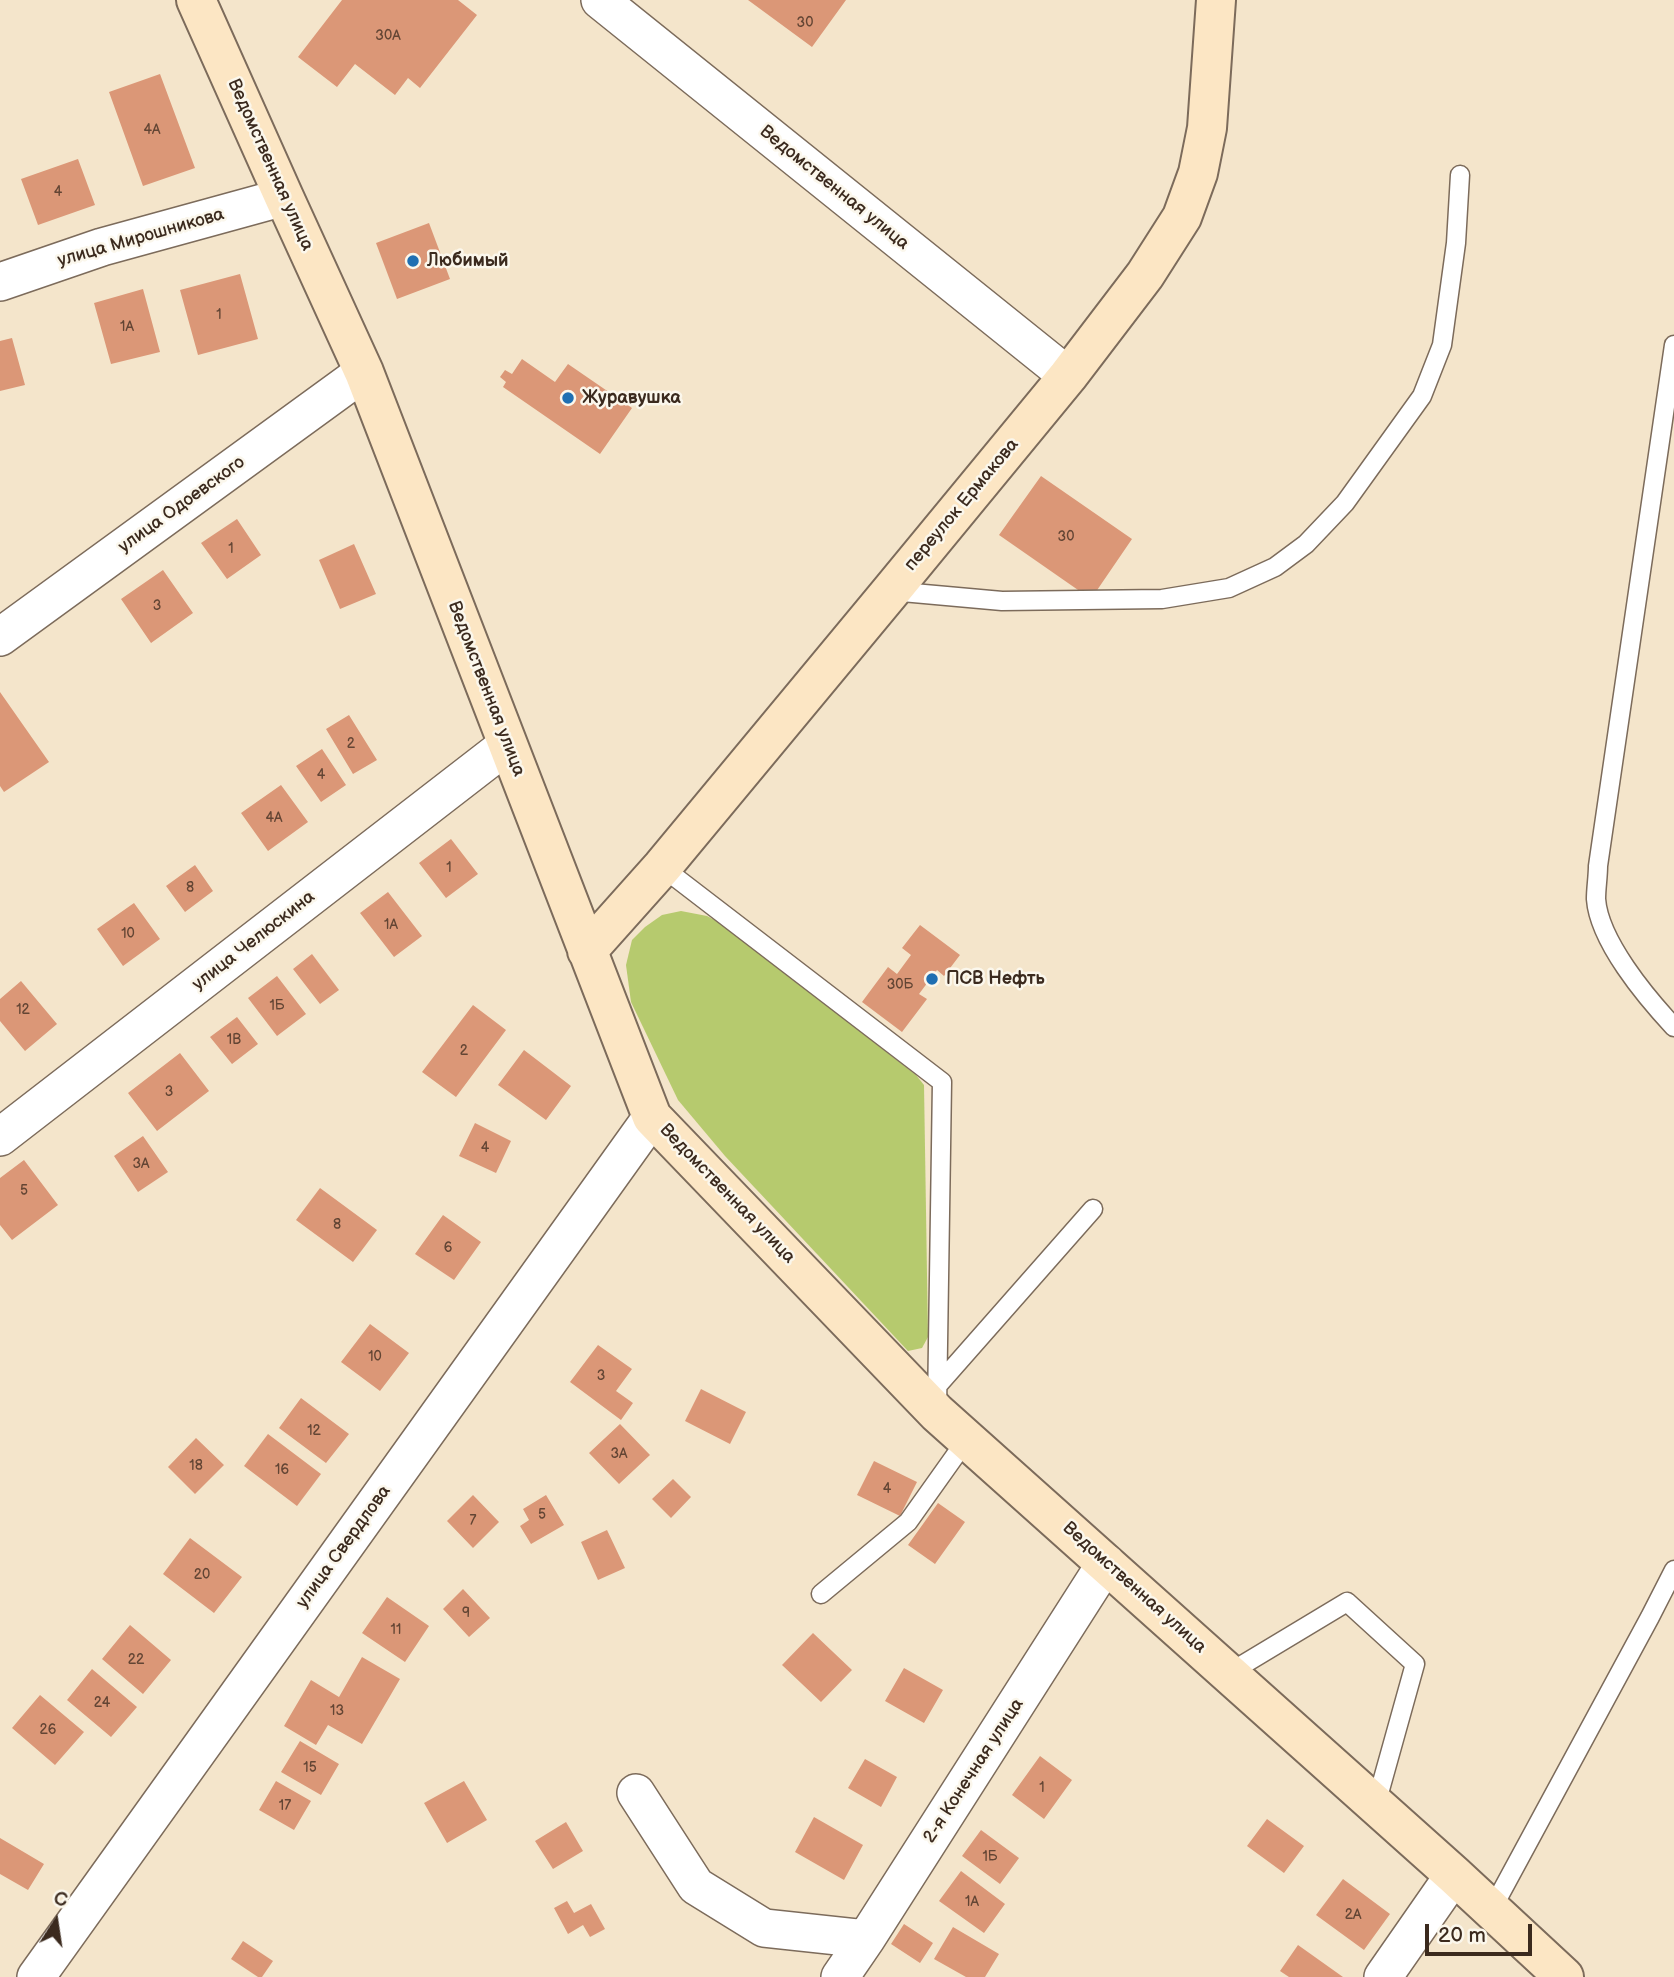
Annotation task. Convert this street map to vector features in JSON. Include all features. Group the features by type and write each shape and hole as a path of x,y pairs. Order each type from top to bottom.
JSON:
{"main road":[{"name":"Ведомственная улица","path":"196,0 364,372 652,1116 938,1399 967,1439 1376,1804 1564,1977"},
{"name":"переулок Ермакова","path":"587,951 662,867 891,591 1068,376 1145,275 1182,217 1198,173 1207,128 1216,0"}],"street":[{"name":"Ведомственная улица","path":"600,0 1068,376"},
{"name":"улица Мирошникова","path":"0,282 102,247 284,197"},
{"name":"улица Одоевского","path":"0,637 364,372"},
{"name":"улица Челюскина","path":"0,1137 507,745"},
{"name":"улица Свердлова","path":"36,1977 652,1116"},
{"name":"2-я Конечная улица","path":"839,1977 1106,1563"},
{"path":"636,1793 696,1886 764,1928 866,1939"},
{"path":"1383,1977 1454,1875"}],"lane":[{"path":"891,591 1002,601 1162,599 1229,588 1275,567 1306,544 1345,503 1422,396 1442,345 1456,243 1460,175"},
{"path":"1674,345 1598,866 1596,901 1607,938 1649,999 1674,1027"},
{"path":"662,867 942,1082 938,1399"},
{"path":"938,1399 1093,1209"},
{"path":"821,1594 908,1522 967,1439"},
{"path":"1492,1909 1674,1570"},
{"path":"1229,1673 1347,1602 1415,1664 1376,1804"}],"green space":[{"path":"681,911 707,916 722,924 916,1075 924,1085 928,1337 922,1348 908,1351 725,1156 678,1100 631,1002 626,965 632,940 645,927 662,915"}],"building":[{"path":"342,0 458,0 477,15 420,88 408,78 395,95 355,64 337,87 298,57"},
{"path":"748,0 846,0 812,47"},
{"path":"160,74 195,168 143,186 109,92"},
{"path":"78,159 95,205 38,225 21,179"},
{"name":"Любимый","path":"429,223 450,279 397,299 376,243"},
{"path":"240,274 258,339 198,355 180,290"},
{"path":"143,289 160,352 111,364 94,303"},
{"path":"12,338 25,385 0,391 0,341"},
{"name":"Журавушка","path":"522,359 555,382 568,364 632,408 600,454 503,387 506,382 500,377 505,370 512,374"},
{"path":"1041,476 1132,539 1091,599 999,535"},
{"path":"237,519 261,555 227,579 201,543"},
{"path":"354,544 376,594 340,609 319,560"},
{"path":"163,570 193,613 151,643 121,599"},
{"path":"0,692 49,762 4,792 0,786"},
{"path":"349,715 377,760 353,774 326,729"},
{"path":"322,749 346,785 321,802 296,766"},
{"path":"281,785 308,822 268,851 241,813"},
{"path":"451,839 478,874 446,898 419,863"},
{"path":"195,865 213,891 185,912 166,886"},
{"path":"388,892 422,936 394,957 360,913"},
{"path":"134,903 160,939 123,966 97,929"},
{"path":"920,925 960,955 944,976 937,970 919,994 927,999 902,1032 862,1002 888,967 897,974 911,955 902,948"},
{"path":"312,954 339,990 320,1004 293,969"},
{"path":"277,976 306,1014 277,1036 248,998"},
{"path":"21,981 57,1024 25,1051 0,1021 0,999"},
{"path":"473,1005 506,1030 456,1097 422,1072"},
{"path":"237,1017 258,1044 232,1064 210,1037"},
{"path":"524,1050 571,1086 546,1120 498,1085"},
{"path":"180,1053 209,1091 157,1131 128,1093"},
{"path":"475,1123 511,1141 496,1173 459,1156"},
{"path":"143,1136 168,1172 138,1192 114,1156"},
{"path":"24,1160 58,1205 12,1240 0,1225 0,1178"},
{"path":"320,1188 377,1230 353,1262 296,1220"},
{"path":"443,1215 481,1242 454,1280 415,1254"},
{"path":"370,1324 409,1353 380,1391 341,1362"},
{"path":"598,1345 632,1369 616,1391 633,1403 621,1420 570,1382"},
{"path":"701,1389 746,1412 730,1444 685,1421"},
{"path":"301,1398 349,1434 326,1463 279,1428"},
{"path":"620,1424 650,1455 619,1484 589,1453"},
{"path":"268,1434 321,1474 297,1506 244,1466"},
{"path":"196,1438 224,1465 195,1494 168,1467"},
{"path":"874,1461 917,1482 900,1516 857,1495"},
{"path":"673,1479 691,1497 671,1518 652,1499"},
{"path":"473,1495 499,1522 473,1548 447,1521"},
{"path":"546,1495 564,1525 531,1544 520,1526 529,1520 523,1509"},
{"path":"938,1503 965,1522 935,1564 908,1545"},
{"path":"607,1530 625,1568 598,1580 581,1542"},
{"path":"190,1538 242,1577 214,1613 163,1574"},
{"path":"463,1589 490,1618 469,1637 443,1609"},
{"path":"387,1597 429,1626 405,1662 362,1633"},
{"path":"130,1625 171,1660 143,1694 102,1659"},
{"path":"813,1633 852,1670 821,1702 782,1665"},
{"path":"362,1657 400,1679 362,1744 328,1725 316,1745 284,1726 311,1680 339,1697"},
{"path":"904,1668 943,1690 924,1723 885,1701"},
{"path":"92,1669 137,1707 111,1737 67,1700"},
{"path":"40,1695 84,1732 55,1765 12,1728"},
{"path":"300,1741 339,1764 321,1795 281,1772"},
{"path":"1040,1756 1072,1780 1044,1819 1012,1795"},
{"path":"865,1759 897,1777 881,1807 848,1788"},
{"path":"276,1781 311,1801 294,1830 259,1810"},
{"path":"464,1781 487,1820 447,1843 424,1803"},
{"path":"814,1817 863,1845 844,1880 795,1852"},
{"path":"1267,1819 1304,1846 1284,1873 1247,1846"},
{"path":"566,1822 583,1851 553,1869 535,1841"},
{"path":"981,1830 1019,1858 1000,1884 962,1856"},
{"path":"0,1838 44,1864 28,1890 0,1874"},
{"path":"961,1871 1005,1904 984,1933 939,1901"},
{"path":"1343,1879 1390,1914 1364,1950 1316,1915"},
{"path":"567,1901 574,1913 591,1904 605,1929 590,1937 583,1925 568,1934 554,1908"},
{"path":"904,1924 933,1943 920,1963 891,1944"},
{"path":"953,1927 999,1954 985,1977 966,1977 934,1959"},
{"path":"243,1941 273,1961 262,1977 231,1959"},
{"path":"1298,1945 1343,1977 1289,1977 1280,1971"}],"place":[{"name":"Любимый","path":"413,261"},
{"name":"Журавушка","path":"568,398"},
{"name":"ПСВ Нефть","path":"932,979"}]}
